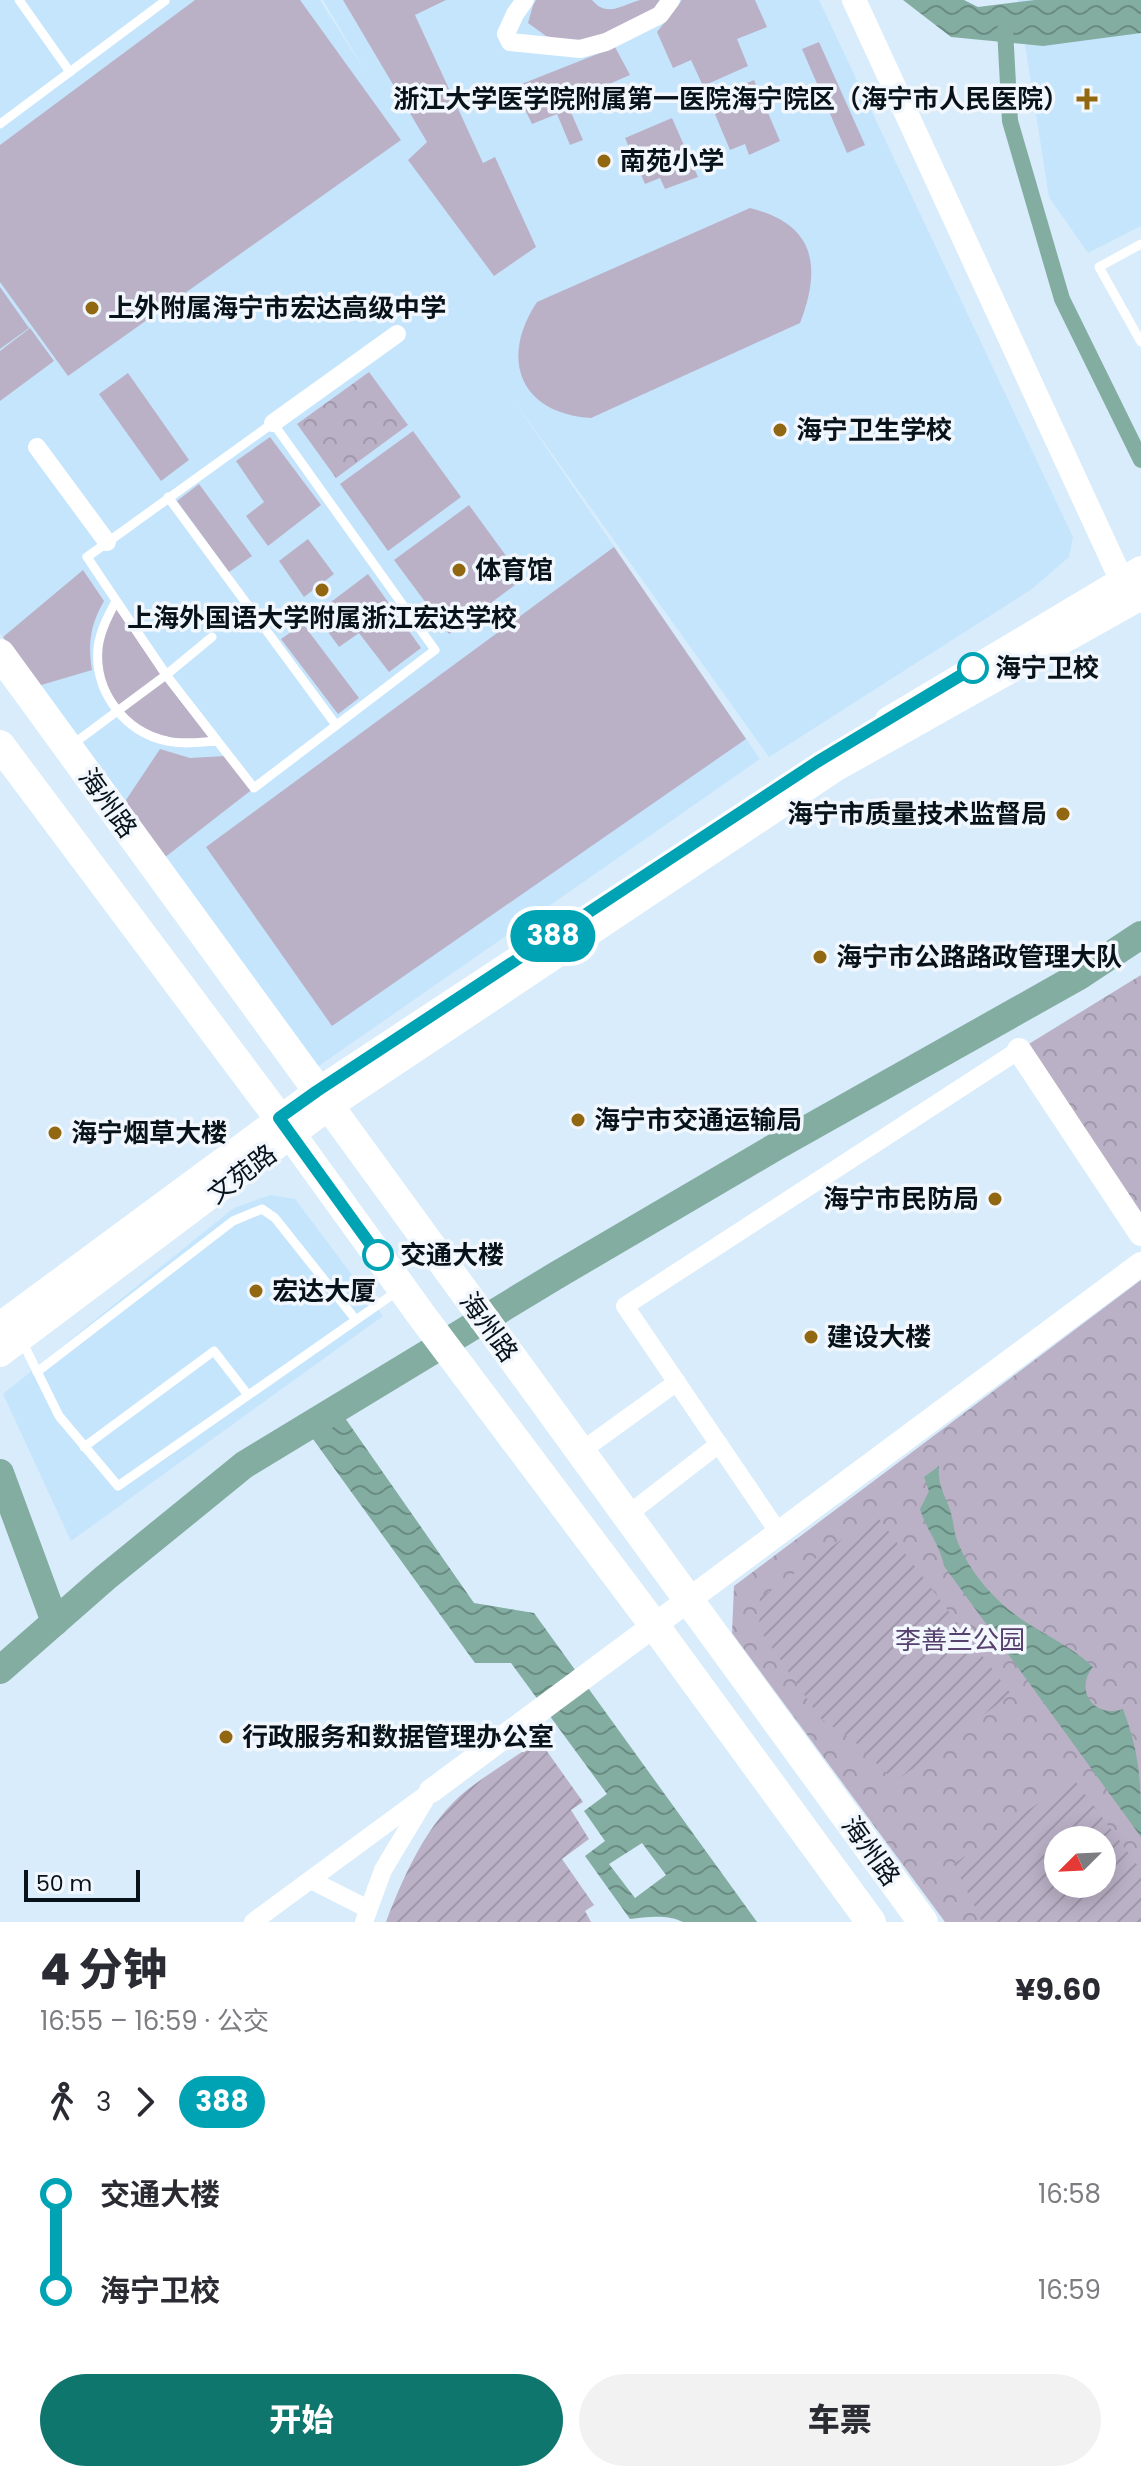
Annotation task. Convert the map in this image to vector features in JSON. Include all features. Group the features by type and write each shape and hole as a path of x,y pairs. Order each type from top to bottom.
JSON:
{"main road":[{"name":"文苑路","path":"8,1337 323,1099 835,769 1136,591"},
{"name":"海州路","path":"0,654 923,1922"},
{"name":"海州路","path":"0,745 286,1127 401,1288 654,1625 871,1922"}],"street":[{"path":"525,0 506,34 510,42 580,49 606,42 660,15 671,0"},
{"path":"854,0 1136,591"},
{"path":"273,423 397,334"},
{"path":"37,447 107,542"},
{"path":"779,1533 625,1306 1019,1050 1141,1234"},
{"path":"253,1922 1141,1264"},
{"path":"580,1452 677,1382"},
{"path":"626,1516 719,1444"},
{"path":"311,1880 366,1916 383,1870 431,1791"}],"lane":[{"path":"19,0 70,72"},
{"path":"0,124 164,0"},
{"path":"1141,244 1099,267 1141,342"},
{"path":"166,675 87,557 273,423 435,650 254,788 166,675 116,601 101,632 98,661 104,689 118,712 154,738 182,744 217,741"},
{"path":"168,497 336,725"},
{"path":"68,748 212,637"},
{"path":"37,1372 233,1221 262,1209 275,1218 356,1320"},
{"path":"8,1337 37,1372 59,1416 118,1486 401,1288"},
{"path":"84,1447 214,1351 248,1395"}],"shaded area":[{"path":"0,0 320,0 367,74 323,0 819,0 1073,537 1069,557 1032,589 769,757 510,395 760,759 316,1068 0,633"},
{"name":"浙江大学医学院附属第一医院海宁院区（海宁市人民医院）","path":"1018,0 1141,0 1141,226 1088,253 1049,197"},
{"path":"270,1195 295,1199 383,1316 71,1541 3,1394 234,1208"}],"green space":[{"name":"上外附属海宁市宏达高级中学","path":"195,0 300,0 401,140 68,376 0,282 0,145"},
{"path":"343,0 446,0 415,15 483,163 495,157 536,247 494,276 408,160 427,142"},
{"path":"536,0 592,0 609,9 640,0 666,0 654,12 587,43 546,36 528,23"},
{"path":"682,0 755,0 767,27 737,39 748,66 703,86 691,60 673,68 657,32"},
{"path":"819,42 865,145 847,153 802,49"},
{"path":"615,47 630,75 593,91 597,98 570,110 583,140 570,145 557,114 532,124 514,87"},
{"path":"754,80 780,141 749,155 745,144 730,150 709,100"},
{"path":"672,118 698,177 665,189 660,178 645,184 625,138"},
{"path":"750,208 772,215 788,225 800,236 808,250 811,283 800,323 591,418 567,414 547,406 533,395 523,380 519,344 525,323 537,302"},
{"path":"0,287 29,328 0,349"},
{"path":"30,328 54,361 0,401 0,351"},
{"path":"369,372 408,425 336,478 297,424"},
{"path":"128,373 189,460 161,481 99,394"},
{"path":"413,431 461,497 388,551 340,484"},
{"path":"270,437 321,505 268,546 246,516 264,502 236,461"},
{"path":"199,484 252,556 229,572 177,501"},
{"name":"体育馆","path":"469,505 523,579 449,634 394,560"},
{"path":"308,539 334,574 304,597 279,561"},
{"path":"614,547 746,739 332,1026 206,847"},
{"path":"83,570 104,601 91,634 92,670 38,686 3,637"},
{"path":"368,574 421,648 389,672 359,633 339,647 315,614"},
{"path":"116,601 217,741 197,743 141,732 104,689 98,646"},
{"path":"303,624 359,698 338,714 281,639"},
{"path":"160,749 190,758 225,756 254,788 164,858 124,803"},
{"path":"1141,975 1141,1234 1019,1050"},
{"name":"李善兰公园","path":"1141,1280 1141,1922 945,1922 732,1633 734,1586"},
{"path":"876,1515 1011,1694 895,1782 853,1740 821,1719 759,1629 760,1598"},
{"path":"539,1740 583,1802 571,1810 589,1839 562,1859 594,1905 585,1911 591,1922 386,1922 418,1850 440,1818 467,1790"},
{"path":"1073,1778 1108,1826 1044,1826 1044,1898 1116,1898 1116,1836 1141,1870 1141,1922 982,1922 954,1864"}],"water":[{"path":"903,0 964,0 978,7 1035,0 1141,0 1141,33 1043,46 951,37"},
{"path":"338,1408 474,1603 534,1613 757,1922 683,1922 657,1917 630,1919 585,1856 605,1841 584,1811 607,1794 511,1663 475,1663 305,1428","holes":["642,1843 666,1875 635,1898 609,1864"]},
{"path":"939,1466 941,1485 957,1540 977,1576 1011,1612 1093,1667 1088,1676 1086,1693 1096,1706 1103,1710 1123,1709 1139,1772 1141,1837 944,1566 920,1509 929,1491 924,1477"}],"waterway":[{"path":"1005,29 1010,121 1062,299 1141,460"},
{"path":"0,1670 105,1578 244,1465 557,1275 777,1146 1079,976 1141,935"},
{"path":"0,1473 55,1622"}],"bus line":[{"name":"388","path":"378,1255 279,1118 817,762 973,668"}],"place":[{"name":"浙江大学医学院附属第一医院海宁院区（海宁市人民医院）","path":"1087,99"},
{"name":"南苑小学","path":"604,161"},
{"name":"上外附属海宁市宏达高级中学","path":"92,308"},
{"name":"海宁卫生学校","path":"780,430"},
{"name":"体育馆","path":"459,570"},
{"name":"上海外国语大学附属浙江宏达学校","path":"322,590"},
{"name":"海宁卫校","path":"973,668"},
{"name":"海宁市质量技术监督局","path":"1063,814"},
{"name":"海宁市公路路政管理大队","path":"820,957"},
{"name":"海宁市交通运输局","path":"578,1120"},
{"name":"海宁烟草大楼","path":"55,1133"},
{"name":"海宁市民防局","path":"995,1199"},
{"name":"交通大楼","path":"378,1255"},
{"name":"宏达大厦","path":"256,1291"},
{"name":"建设大楼","path":"811,1337"},
{"name":"行政服务和数据管理办公室","path":"226,1737"}]}
